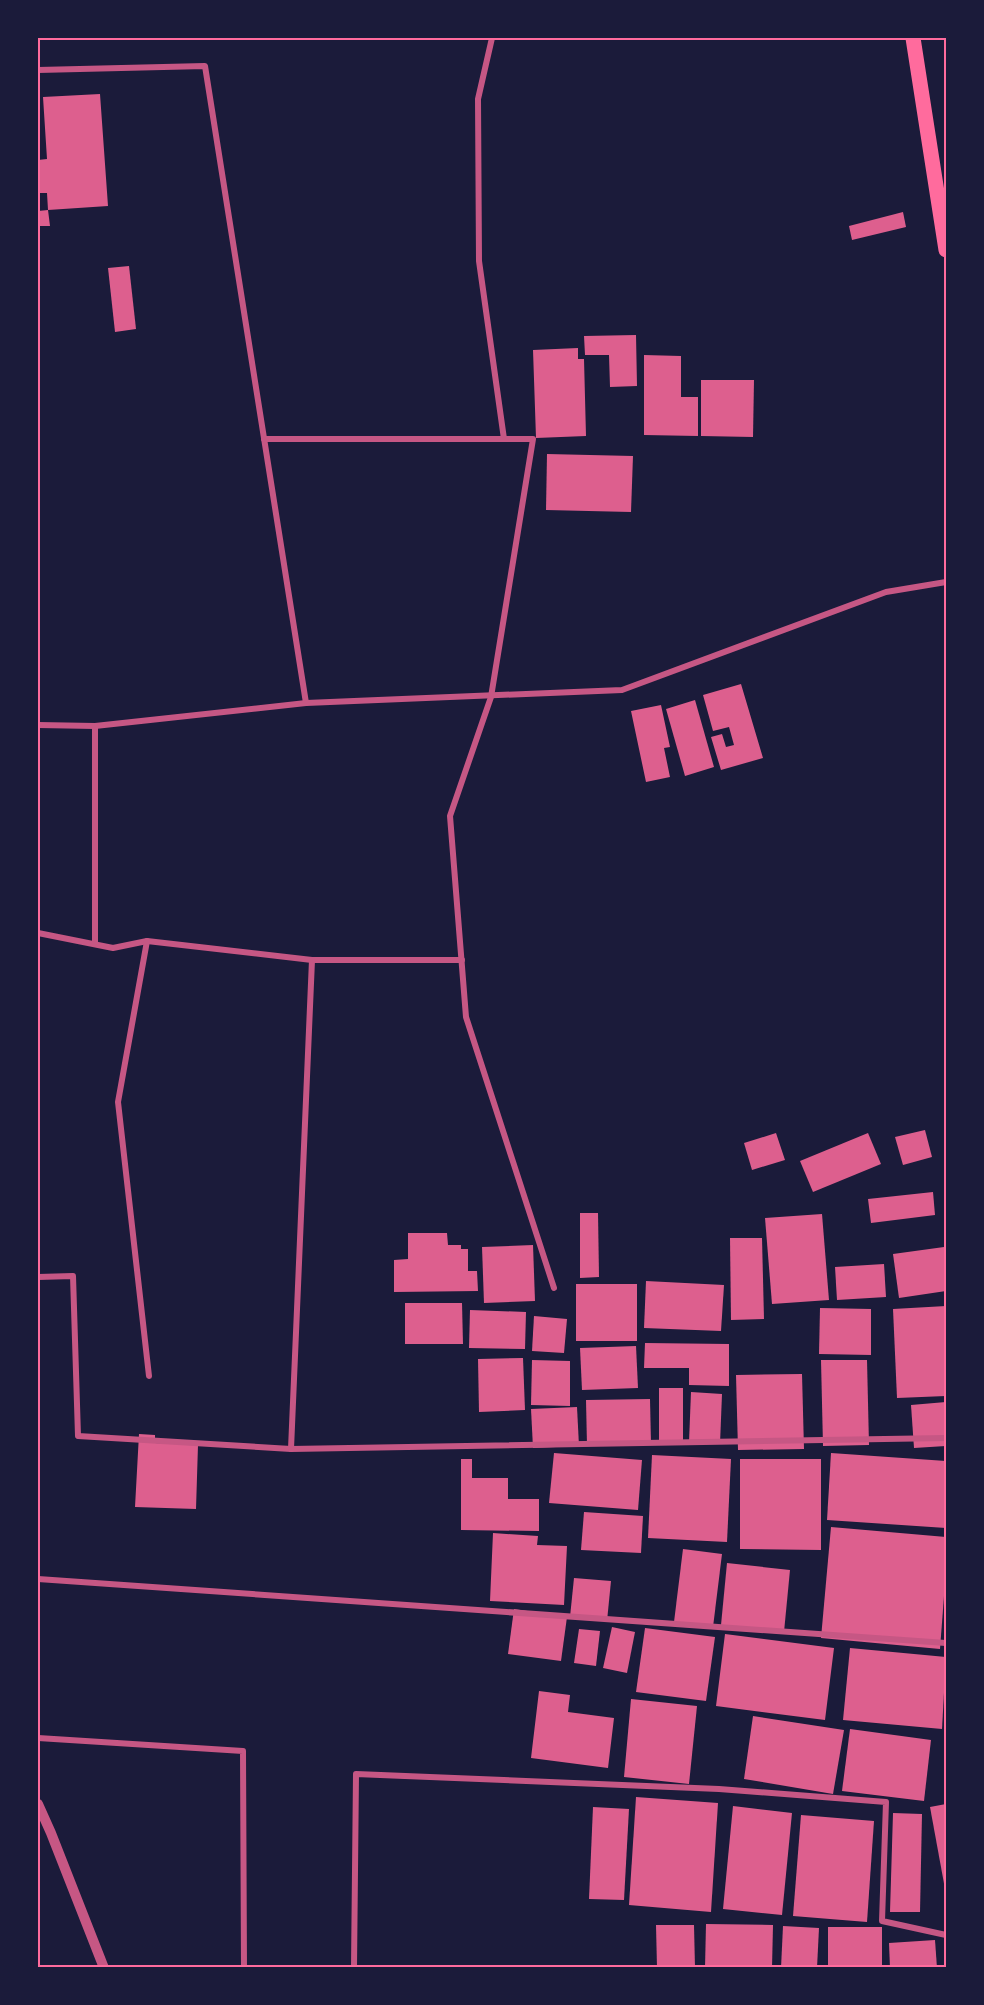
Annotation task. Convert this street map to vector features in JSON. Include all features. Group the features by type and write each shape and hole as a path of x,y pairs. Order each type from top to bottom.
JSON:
{"main road":[{"path":"913,38 946,250"}],"street":[{"path":"492,38 478,99 479,261 504,439"},
{"path":"38,70 205,66 306,703"},
{"path":"264,439 533,439 491,697 450,816 466,1017 554,1288"},
{"path":"38,725 95,726 306,703 622,690 886,592 946,582"},
{"path":"95,726 96,943"},
{"path":"38,933 113,948 147,941 312,960 462,960"},
{"path":"147,941 118,1102 149,1376"},
{"path":"291,1449 312,960"},
{"path":"38,1277 73,1276 78,1436 291,1449 946,1438"},
{"path":"38,1579 946,1643"},
{"path":"38,1738 243,1751 244,1968"},
{"path":"354,1968 357,1774 719,1789 886,1802 882,1921 946,1935"},
{"path":"38,1805 104,1968"}],"building":[{"path":"100,94 108,206 48,210 47,193 38,193 38,160 47,159 43,97"},
{"path":"48,210 50,226 38,226 38,211"},
{"path":"903,212 906,227 852,240 849,226"},
{"path":"129,266 136,329 115,332 108,268"},
{"path":"636,335 637,386 610,387 609,355 585,355 584,336"},
{"path":"578,348 578,359 584,359 586,436 536,438 533,350"},
{"path":"644,355 681,356 681,397 698,397 698,436 644,435"},
{"path":"701,380 754,380 753,437 701,436"},
{"path":"547,454 633,456 631,512 546,510"},
{"path":"741,684 763,758 721,770 711,737 722,734 726,747 734,745 729,727 713,731 703,695"},
{"path":"695,700 714,767 685,776 666,709"},
{"path":"661,705 670,747 664,748 670,777 646,782 631,711"},
{"path":"925,1130 932,1157 903,1165 895,1137"},
{"path":"776,1133 785,1160 752,1170 744,1143"},
{"path":"868,1133 881,1164 813,1192 800,1161"},
{"path":"933,1192 935,1215 871,1223 868,1199"},
{"path":"580,1213 598,1213 599,1277 580,1278"},
{"path":"822,1214 829,1300 772,1304 765,1218"},
{"path":"408,1233 447,1233 448,1245 461,1245 461,1249 468,1249 468,1271 477,1271 478,1291 394,1292 394,1260 408,1259"},
{"path":"730,1238 762,1238 764,1319 731,1320"},
{"path":"533,1245 535,1301 484,1303 482,1247"},
{"path":"944,1247 946,1291 899,1298 893,1254"},
{"path":"884,1264 886,1297 837,1300 835,1267"},
{"path":"646,1281 724,1285 721,1331 644,1328"},
{"path":"576,1284 637,1284 637,1341 576,1341"},
{"path":"405,1303 462,1303 463,1344 405,1344"},
{"path":"946,1306 946,1396 897,1398 893,1309"},
{"path":"820,1308 871,1309 871,1355 819,1354"},
{"path":"470,1310 526,1312 525,1349 469,1348"},
{"path":"534,1316 567,1319 564,1353 532,1351"},
{"path":"645,1343 729,1344 729,1386 689,1385 689,1368 644,1368"},
{"path":"636,1346 638,1388 582,1390 580,1348"},
{"path":"523,1358 525,1410 479,1412 478,1359"},
{"path":"532,1360 570,1361 570,1406 531,1405"},
{"path":"821,1360 867,1360 869,1445 823,1446"},
{"path":"802,1374 804,1449 738,1450 736,1375"},
{"path":"659,1388 683,1388 683,1441 659,1441"},
{"path":"691,1392 722,1394 720,1444 689,1442"},
{"path":"650,1399 651,1444 587,1446 586,1400"},
{"path":"946,1402 946,1446 914,1448 911,1405"},
{"path":"577,1407 579,1446 533,1448 531,1409"},
{"path":"139,1434 155,1435 155,1443 198,1445 196,1509 135,1507"},
{"path":"554,1453 642,1460 638,1510 549,1503"},
{"path":"831,1453 946,1461 946,1528 827,1520"},
{"path":"652,1455 731,1459 727,1542 648,1538"},
{"path":"461,1459 472,1459 472,1478 508,1478 508,1499 539,1499 539,1531 461,1530"},
{"path":"740,1459 821,1459 821,1550 740,1549"},
{"path":"584,1512 643,1516 641,1553 581,1550"},
{"path":"831,1527 946,1537 940,1649 821,1638"},
{"path":"493,1533 538,1536 537,1545 567,1546 564,1605 490,1601"},
{"path":"683,1549 722,1554 713,1627 674,1622"},
{"path":"727,1563 790,1570 784,1632 721,1625"},
{"path":"574,1578 611,1581 607,1621 570,1617"},
{"path":"514,1609 567,1617 561,1661 508,1654"},
{"path":"612,1627 635,1632 627,1673 603,1668"},
{"path":"645,1628 715,1637 706,1701 636,1692"},
{"path":"579,1629 600,1631 596,1666 574,1663"},
{"path":"725,1634 834,1648 825,1720 716,1706"},
{"path":"850,1648 946,1657 942,1729 843,1720"},
{"path":"539,1691 570,1695 568,1712 614,1718 608,1768 531,1758"},
{"path":"631,1699 697,1706 689,1784 624,1777"},
{"path":"753,1716 844,1730 833,1794 744,1779"},
{"path":"850,1729 931,1740 924,1801 842,1791"},
{"path":"636,1797 718,1803 711,1912 629,1905"},
{"path":"946,1804 946,1889 945,1889 930,1807"},
{"path":"733,1806 792,1813 782,1915 723,1909"},
{"path":"593,1807 629,1809 624,1900 589,1899"},
{"path":"893,1813 922,1814 920,1912 890,1912"},
{"path":"801,1815 874,1821 867,1922 793,1916"},
{"path":"706,1924 773,1925 772,1968 705,1968"},
{"path":"656,1925 694,1925 695,1968 657,1968"},
{"path":"783,1926 819,1928 817,1968 781,1968"},
{"path":"828,1927 882,1927 882,1968 828,1968"},
{"path":"935,1940 937,1968 890,1968 889,1943"}]}
